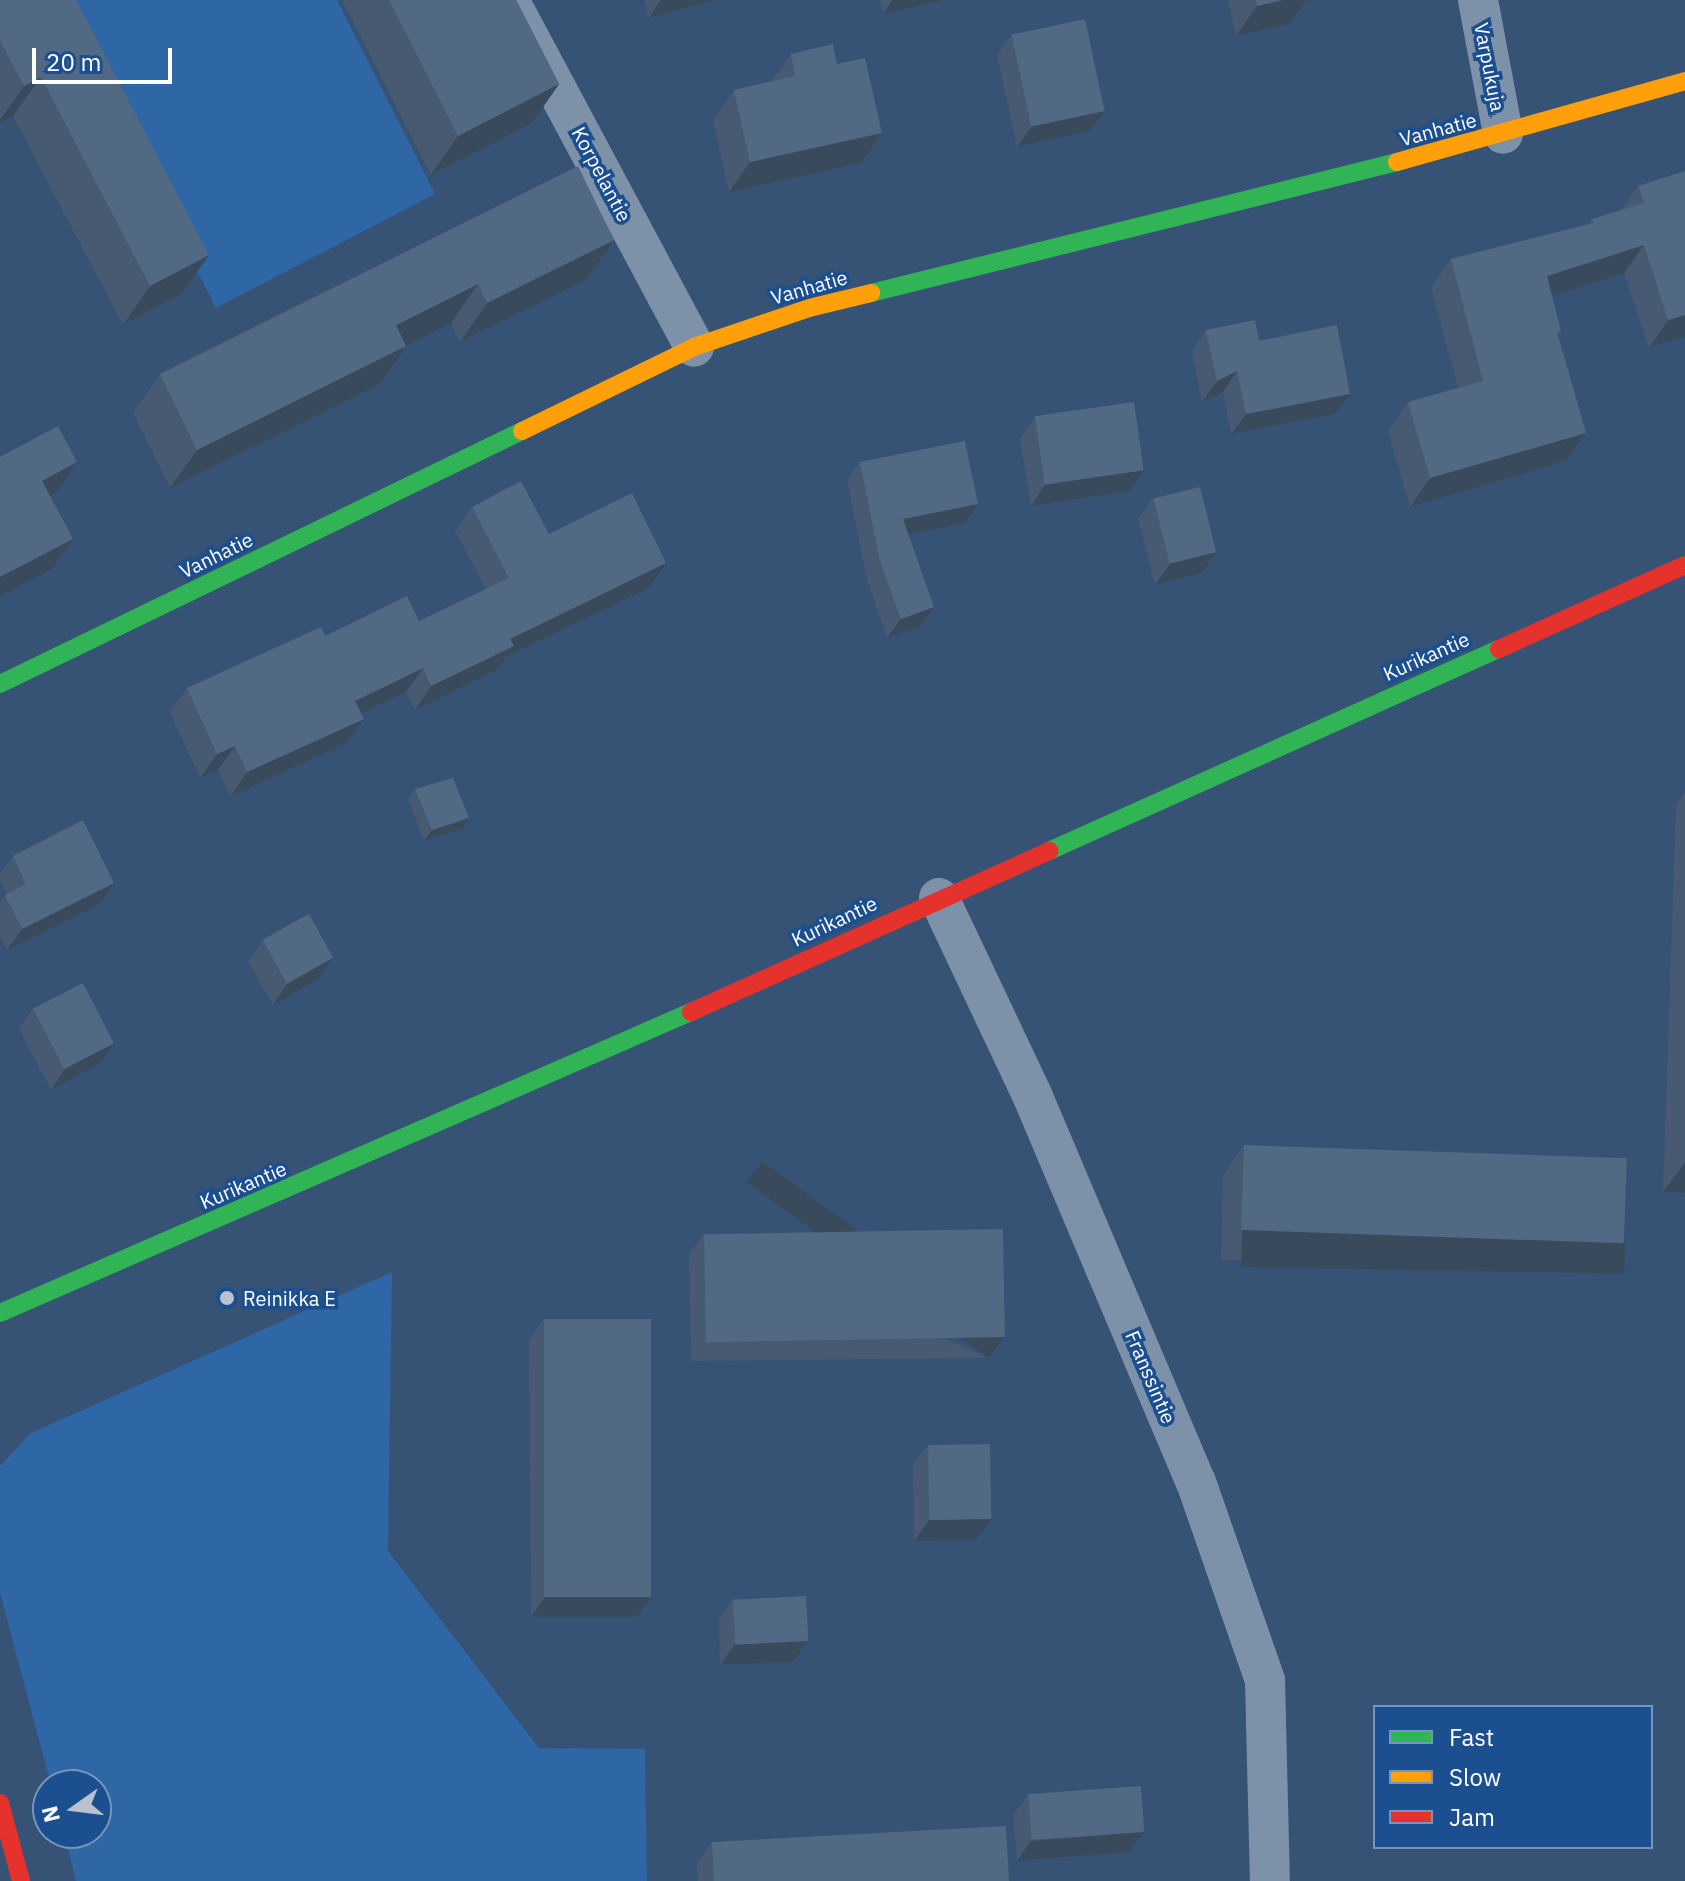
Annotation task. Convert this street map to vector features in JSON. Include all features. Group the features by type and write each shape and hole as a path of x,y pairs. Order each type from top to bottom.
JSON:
{"street":[{"name":"Korpelantie","path":"509,0 694,347"},
{"name":"Varpukuja","path":"1478,0 1503,134"},
{"name":"Vanhatie","path":"0,684 694,347 809,308 1503,134 1685,81"},
{"name":"Kurikantie","path":"0,1313 501,1098 939,898 1685,565"},
{"name":"Franssintie","path":"939,898 1033,1097 1190,1469 1265,1680 1270,1881"},
{"path":"0,1803 21,1881"}],"shaded area":[{"path":"58,0 337,0 435,194 216,308"},
{"path":"392,1272 388,1551 539,1748 645,1749 647,1881 76,1881 68,1849 112,1849 112,1769 47,1769 0,1593 0,1466 31,1433"}],"building":[{"path":"0,0 76,0 209,255 150,286 41,77 24,86 0,40"},
{"path":"389,0 516,0 559,84 458,136"},
{"path":"1256,0 1282,0 1257,6"},
{"path":"1085,19 1105,111 1031,127 1012,35"},
{"path":"833,44 837,64 865,58 882,133 750,162 734,90 795,76 791,54"},
{"path":"578,166 614,240 487,303 478,284 396,325 406,346 197,450 160,374"},
{"path":"1685,171 1685,315 1668,320 1644,245 1547,276 1561,331 1557,332 1586,433 1430,478 1408,402 1483,381 1451,259 1594,223 1592,219 1644,203 1638,186"},
{"path":"1255,320 1259,341 1337,325 1350,394 1246,414 1237,371 1217,381 1206,330"},
{"path":"1134,402 1144,470 1045,484 1035,416"},
{"path":"58,426 77,462 42,481 73,539 0,577 0,457"},
{"path":"965,441 978,504 903,519 934,607 901,619 880,561 860,462"},
{"path":"521,481 549,534 632,493 666,563 510,639 514,646 431,686 423,668 355,701 364,719 247,772 235,746 217,754 187,688 321,627 325,636 407,596 419,621 509,578 472,507"},
{"path":"1200,487 1216,552 1170,564 1153,499"},
{"path":"453,778 469,818 432,830 415,789"},
{"path":"83,820 114,883 22,929 5,895 26,884 13,856"},
{"path":"309,914 333,958 287,983 263,940"},
{"path":"83,983 114,1044 64,1069 33,1008"},
{"path":"1244,1145 1627,1158 1624,1243 1241,1230"},
{"path":"1003,1229 1005,1337 706,1342 704,1234"},
{"path":"544,1319 651,1319 651,1597 544,1597"},
{"path":"990,1444 991,1519 929,1520 928,1445"},
{"path":"806,1596 808,1641 735,1645 733,1600"},
{"path":"1141,1786 1144,1832 1031,1840 1028,1794"},
{"path":"1006,1826 1009,1881 714,1881 712,1842"}],"traffic: fast":[{"path":"871,293 1397,162"},
{"path":"0,684 522,431"},
{"path":"1049,851 1499,649"},
{"path":"0,1313 691,1012"}],"traffic: slow":[{"path":"1397,162 1685,81"},
{"path":"522,431 694,347 809,308 871,293"}],"traffic: jam":[{"path":"1499,649 1685,565"},
{"path":"691,1012 1049,851"},
{"path":"0,1803 21,1881"}],"place":[{"name":"Reinikka E","path":"227,1298"}]}
